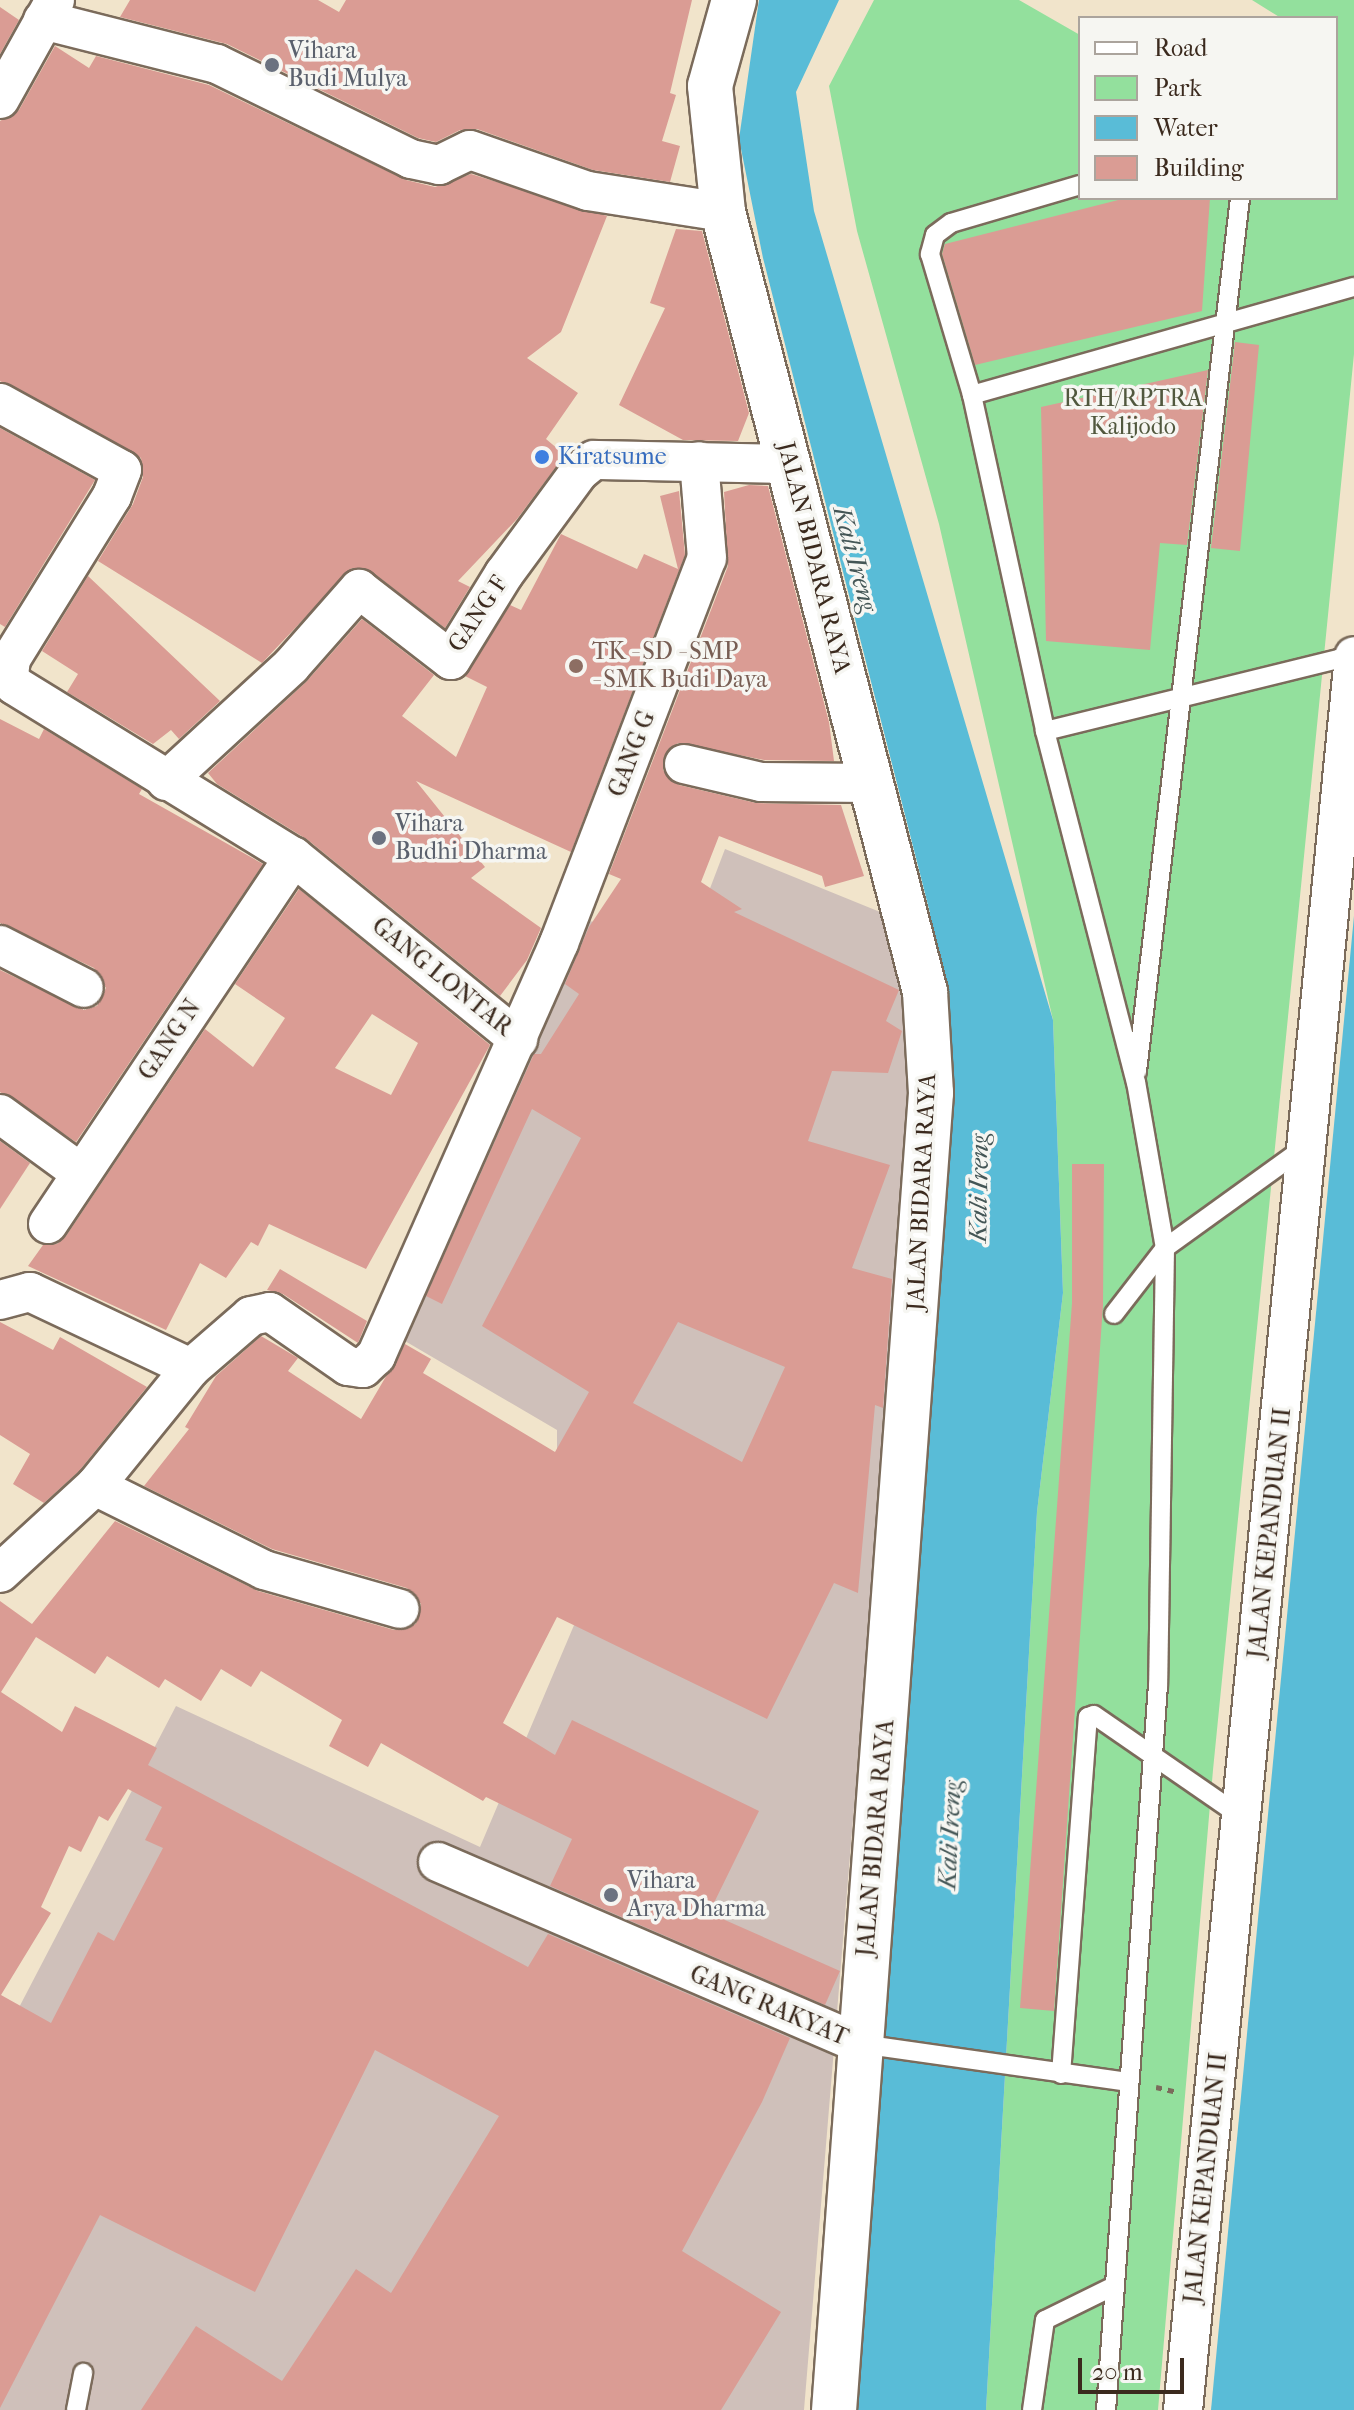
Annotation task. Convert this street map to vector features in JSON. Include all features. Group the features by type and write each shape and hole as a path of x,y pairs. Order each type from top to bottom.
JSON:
{"street":[{"name":"JALAN BIDARA RAYA","path":"734,0 710,86 723,212 791,464 925,992 931,1093 865,2045 834,2410"},
{"path":"0,99 49,10 217,64 401,157 433,166 464,150 476,152 588,191 723,212"},
{"name":"GANG LONTAR","path":"0,403 122,470 112,496 16,649 9,676 48,710 294,857 518,1039 370,1364 348,1366 263,1311 243,1321 191,1368 95,1486 0,1573"},
{"name":"GANG F","path":"166,781 291,666 359,589 451,660 504,574 579,472 594,460 791,464"},
{"name":"GANG G","path":"518,1039 707,558 699,461"},
{"name":"JALAN KEPANDUAN II","path":"1183,2410 1354,656"},
{"path":"684,764 761,782 870,783"},
{"name":"GANG N","path":"48,1224 294,857"},
{"path":"0,945 84,988"},
{"path":"0,1114 81,1173"},
{"path":"15,1296 191,1368"},
{"path":"95,1486 264,1570 400,1609"},
{"name":"GANG RAKYAT","path":"438,1862 865,2045"}],"lane":[{"path":"1078,186 968,217 935,235 933,268 972,395 1045,731 1136,1082 1165,1248 1152,1757 1106,2410"},
{"path":"1136,1082 1215,380 1227,322 1240,200"},
{"path":"972,395 1354,287"},
{"path":"1045,731 1181,695 1354,656"},
{"path":"1114,1314 1165,1248 1307,1146"},
{"path":"1061,2074 1087,1720 1094,1715 1242,1817"},
{"name":"GANG RAKYAT","path":"865,2045 1127,2082"},
{"path":"1032,2410 1045,2320 1114,2286"},
{"path":"76,2410 83,2373"}],"path":[{"path":"1127,2082 1214,2098"}],"shaded area":[{"path":"725,849 890,916 919,1024 804,2410 0,2410 0,2044 176,1706 480,1847 619,1519 557,1474 557,1430 381,1327 578,920 693,933"}],"green space":[{"name":"RTH/RPTRA Kalijodo","path":"874,0 1019,0 1078,34 1078,200 1338,200 1338,16 1278,16 1252,0 1354,0 1354,354 1213,1770 1158,2410 986,2410 1037,1512 1063,1293 1053,1020 939,524 857,231 829,86"}],"water":[{"name":"Kali Ireng","path":"759,0 839,0 796,92 814,211 1053,1020 1063,1293 1037,1512 986,2410 856,2410 937,1155 930,913 763,258 739,139"},
{"path":"1354,916 1354,2410 1211,2410"}],"building":[{"path":"130,0 318,0 339,12 346,0 692,0 670,93 676,95 662,141 680,146 670,182 593,170 477,129 460,130 436,142 418,138 227,44 120,17"},
{"path":"0,7 19,20 0,54"},
{"path":"55,46 89,68 96,56 209,85 406,180 435,187 471,174 607,216 561,332 527,358 578,393 546,439 565,455 517,519 458,581 470,587 445,628 372,572 352,568 262,663 98,561 133,504 143,477 141,458 0,381 0,121 19,110"},
{"path":"1118,200 1210,200 1202,311 975,365 942,254 945,244"},
{"path":"676,229 702,231 749,413 738,441 683,440 619,405 665,308 650,303"},
{"path":"1235,342 1259,345 1240,551 1211,548"},
{"path":"1208,370 1187,545 1160,543 1150,650 1046,641 1041,407"},
{"path":"0,428 95,480 5,627 0,624"},
{"path":"749,485 768,486 829,722 834,761 764,760 678,743 668,750 663,770 679,785 756,803 841,805 864,876 825,887 822,876 719,836 701,882 742,909 734,912 899,990 886,1021 902,1031 888,1073 832,1071 808,1141 890,1165 852,1268 892,1279 883,1408 875,1405 858,1593 834,1583 767,1719 557,1617 503,1723 555,1755 572,1720 759,1811 709,1913 840,1971 825,2005 550,1886 572,1839 486,1797 483,1801 381,1743 368,1767 329,1746 342,1720 261,1671 251,1687 221,1669 201,1701 165,1679 159,1688 107,1656 95,1674 36,1637 1,1692 62,1732 75,1706 157,1748 148,1765 528,1967 548,1934 790,2038 762,2102 682,2251 781,2312 721,2410 141,2410 196,2326 282,2381 356,2269 391,2293 499,2116 375,2050 255,2292 100,2215 0,2408 0,1601 32,1624 115,1521 258,1591 394,1630 416,1624 421,1604 407,1588 272,1549 144,1486 189,1429 185,1427 216,1376 261,1336 298,1358 288,1371 361,1419 405,1344 431,1359 423,1373 555,1452 589,1392 482,1326 581,1138 532,1109 442,1304 426,1296 534,1054 541,1054 579,994 565,984 589,927 621,879 609,874 728,566 724,492","holes":["678,1322 785,1367 742,1462 633,1403","128,1789 162,1807 145,1840 163,1848 114,1941 98,1932 51,2023 1,1995 51,1913 41,1907 69,1846 81,1852 99,1816 108,1821"]},
{"path":"679,491 685,555 571,852 416,781 485,867 471,878 541,928 527,960 500,996 308,840 217,784 208,773 306,682 362,619 434,675 402,716 456,757 487,687 465,676 510,605 521,610 561,534 637,569 644,554 678,569 660,496"},
{"path":"88,576 220,701 179,739 171,730 153,744 67,692 78,674 42,651"},
{"path":"0,719 39,739 44,729 142,789 139,794 263,864 76,1142 0,1092 0,970 84,1010 97,1006 106,988 94,968 0,923"},
{"path":"299,889 490,1045 366,1269 269,1224 258,1246 251,1242 226,1278 200,1263 166,1330 28,1266 43,1245 57,1244 66,1236 205,1029 253,1067 285,1018 235,984","holes":["372,1014 418,1043 391,1095 335,1068"]},
{"path":"0,1141 30,1163 0,1209"},
{"path":"1072,1164 1104,1164 1103,1305 1054,2011 1020,2008 1072,1303"},
{"path":"280,1269 367,1321 358,1343 283,1294 267,1290"},
{"path":"0,1322 53,1350 60,1337 147,1387 79,1471 44,1503 13,1484 30,1454 0,1435"}],"place":[{"name":"Vihara Budi Mulya","path":"272,65"},
{"name":"Kiratsume","path":"542,457"},
{"name":"TK - SD - SMP - SMK Budi Daya","path":"576,666"},
{"name":"Vihara Budhi Dharma","path":"379,838"},
{"name":"Vihara Arya Dharma","path":"611,1895"}]}
